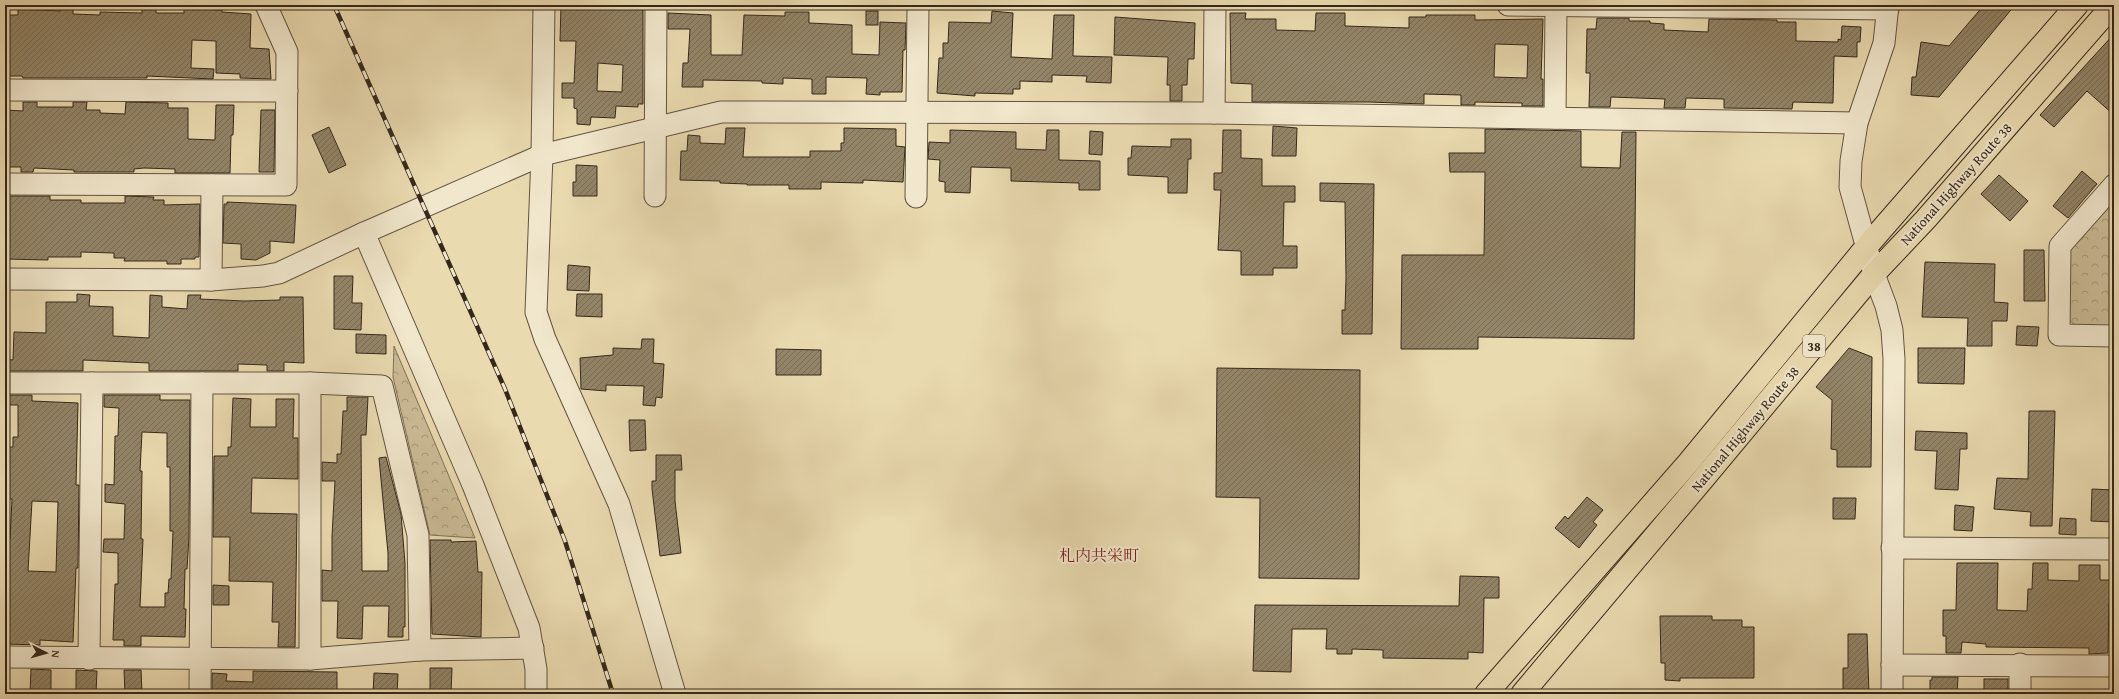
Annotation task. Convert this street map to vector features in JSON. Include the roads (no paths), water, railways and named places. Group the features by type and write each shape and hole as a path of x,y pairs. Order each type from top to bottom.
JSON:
{"highway":[{"name":"National Highway Route 38","path":"1486,694 1689,462 1867,246 2078,5"},
{"name":"National Highway Route 38","path":"1522,694 1874,274 1926,219 2114,5"}],"street":[{"path":"5,184 286,185 287,52 266,5"},
{"path":"544,5 542,155 536,312 545,339 619,504 675,694"},
{"path":"655,196 656,5"},
{"path":"916,197 918,5"},
{"path":"1214,113 1215,5"},
{"path":"1508,5 1888,7 1884,43 1857,123 1851,161 1850,187 1874,274 1886,306 1892,330 1894,359 1892,694"},
{"path":"1555,118 1556,5"},
{"path":"5,90 286,91"},
{"path":"5,279 211,280 238,279 279,273 364,233 542,155 721,112 918,111 1214,113 1857,123"},
{"path":"211,280 212,185"},
{"path":"2114,185 2060,246 2059,335 2114,336"},
{"path":"364,233 473,485 529,628 533,648 536,694"},
{"path":"5,383 310,383 382,386 418,535 420,650"},
{"path":"89,659 92,383"},
{"path":"200,694 202,383"},
{"path":"310,383 310,659"},
{"path":"1892,548 2114,549"},
{"path":"5,658 310,659 420,650 533,648"},
{"path":"1892,665 2020,664 2114,666"},
{"path":"2020,664 2020,694"}],"railway":[{"path":"334,5 505,389 565,541 613,694"}],"district":[{"name":"札内共栄町","path":"1099,555"}]}
